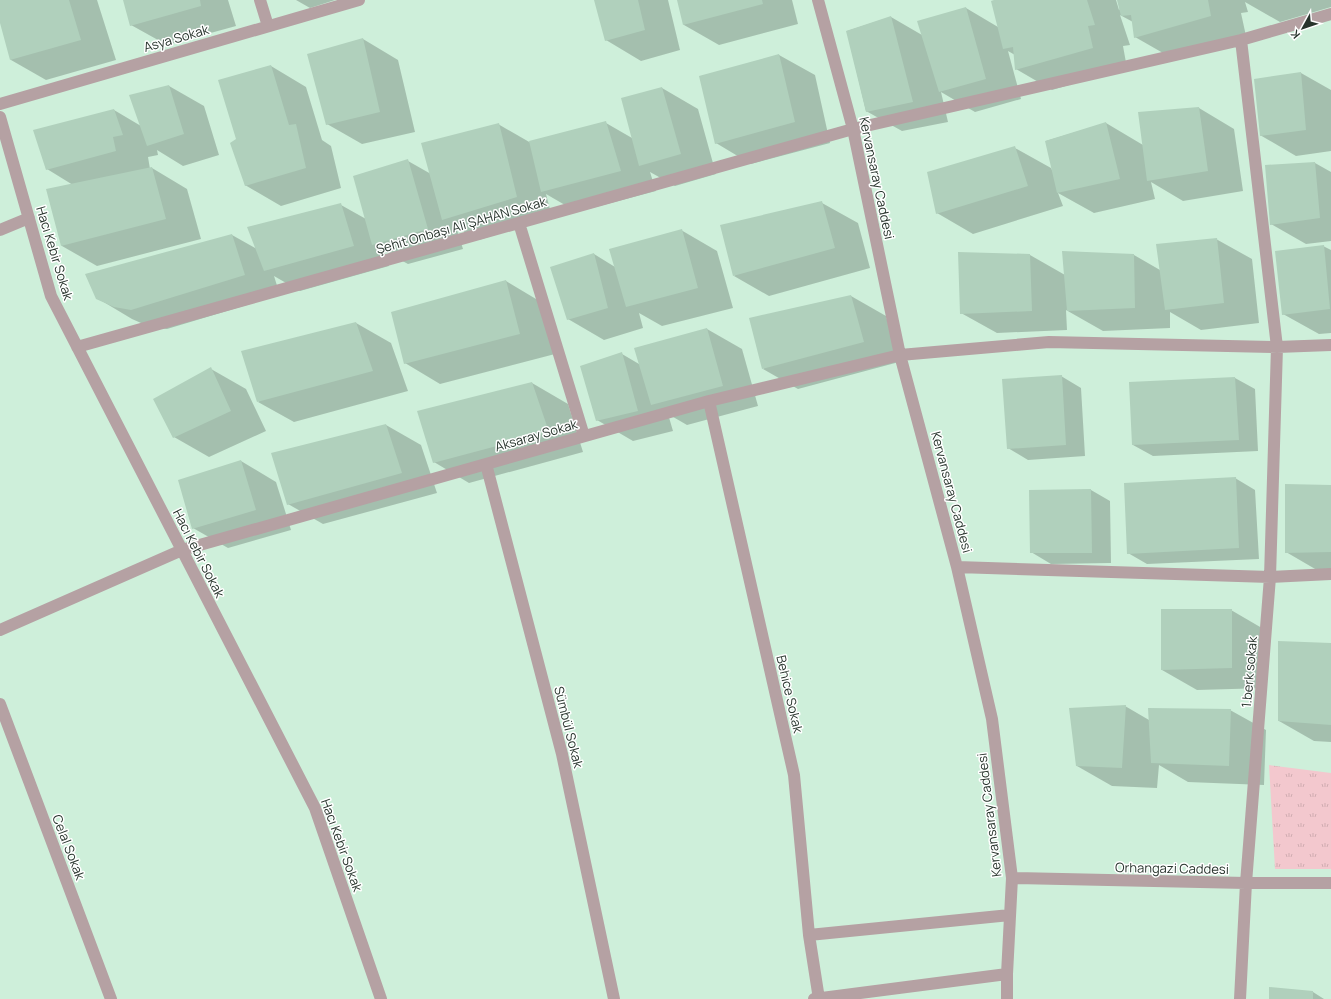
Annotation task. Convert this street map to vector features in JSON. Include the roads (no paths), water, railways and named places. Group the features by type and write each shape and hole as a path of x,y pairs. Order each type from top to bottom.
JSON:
{"street":[{"path":"260,0 268,26"},
{"name":"Asya Sokak","path":"0,104 359,0"},
{"name":"Kervansaray Caddesi","path":"818,0 853,129 900,355 958,567 992,720 1012,878 1007,974 1008,999"},
{"name":"Şehit Onbaşı Ali ŞAHAN Sokak","path":"77,347 853,129 1241,40 1331,14"},
{"name":"1.berk sokak","path":"1240,999 1246,883 1270,577 1277,347 1241,40"},
{"name":"Hacı Kebir Sokak","path":"0,117 52,296 315,808 382,999"},
{"path":"0,230 29,218"},
{"path":"519,223 584,436"},
{"name":"Aksaray Sokak","path":"0,630 182,550 709,401 900,355 1049,342 1277,347 1331,345"},
{"name":"Behice Sokak","path":"709,401 794,775 809,934 817,999"},
{"name":"Sümbül Sokak","path":"486,464 562,754 614,999"},
{"path":"958,567 1270,577 1331,574"},
{"name":"Celal Sokak","path":"0,704 111,999"},
{"name":"Orhangazi Caddesi","path":"1012,878 1246,883 1331,883"},
{"path":"809,934 1010,915"},
{"path":"817,999 1007,974"}]}
